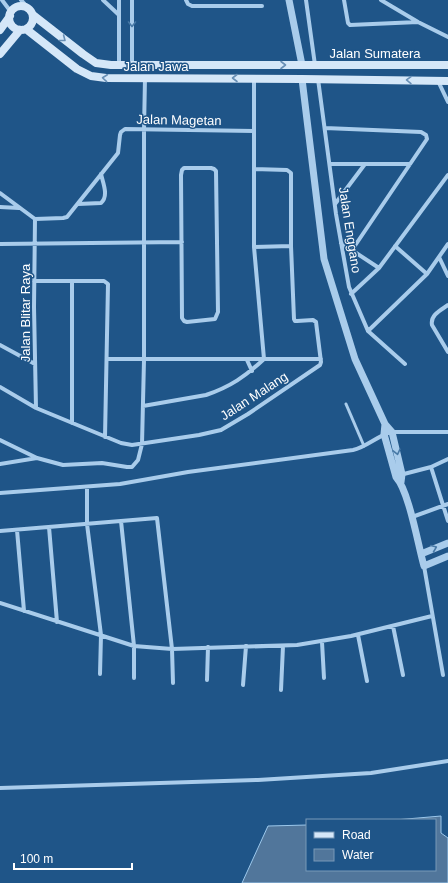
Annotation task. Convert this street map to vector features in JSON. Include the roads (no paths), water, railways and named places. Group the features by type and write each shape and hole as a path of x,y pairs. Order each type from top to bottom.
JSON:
{"main road":[{"path":"0,30 13,10 19,6 23,6 31,12 33,20 30,25 23,29 0,54"},
{"name":"Jalan Jawa","path":"31,12 83,54 96,62 111,65 302,65"},
{"path":"10,14 10,20 13,27 23,29"},
{"name":"Jalan Jawa","path":"23,29 77,69 91,76 106,78 302,79"},
{"path":"180,65 180,78"},
{"name":"Jalan Sumatera","path":"302,65 448,65"},
{"name":"Jalan Sumatera","path":"302,79 448,81"}],"street":[{"path":"2,0 10,14"},
{"path":"21,0 31,12"},
{"path":"103,0 119,16"},
{"path":"119,0 119,65"},
{"path":"132,0 132,66"},
{"path":"186,0 188,4 192,6 262,6"},
{"path":"236,6 237,0"},
{"path":"289,0 302,65"},
{"path":"306,0 315,65"},
{"path":"344,0 348,23 350,25 418,22"},
{"path":"381,0 418,22 448,37"},
{"path":"0,440 37,458 68,466 102,463 127,467 132,466 138,460 142,444 144,360 145,78"},
{"path":"254,78 254,247 264,359"},
{"path":"302,79 324,259 355,359 385,424 392,432 400,478"},
{"name":"Jalan Enggano","path":"318,79 348,287 368,331 405,364"},
{"path":"438,81 448,102"},
{"path":"325,128 421,132 426,135 427,140 352,250"},
{"name":"Jalan Magetan","path":"35,219 67,217 118,152 121,132 125,129 254,131"},
{"path":"330,164 410,164"},
{"path":"335,204 365,164"},
{"path":"184,168 214,169 216,171 218,312 215,319 187,322 182,318 182,242 182,170 184,168"},
{"path":"107,359 321,360 316,322 314,320 295,321 294,319 292,173 287,170 254,169"},
{"path":"78,204 101,203 104,201 106,195 101,174"},
{"path":"351,294 379,268 448,175"},
{"path":"0,193 35,219"},
{"path":"0,207 19,208"},
{"name":"Jalan Blitar Raya","path":"35,219 34,281 36,408"},
{"path":"0,244 182,242"},
{"path":"341,243 379,268"},
{"path":"368,331 427,274 448,244"},
{"path":"254,247 292,246"},
{"path":"395,246 427,274"},
{"path":"439,257 448,276"},
{"path":"34,281 104,281 108,284 105,437"},
{"path":"72,281 72,423"},
{"path":"447,350 431,321 433,316 448,305"},
{"path":"0,345 35,364"},
{"path":"143,406 206,395 238,380 252,371 264,359"},
{"path":"247,360 252,371"},
{"name":"Jalan Malang","path":"0,387 36,408 105,437 132,446 213,432 229,426 320,365 321,360"},
{"path":"385,424 384,434 400,478 424,566 443,675"},
{"path":"0,493 87,487 146,480 188,472 353,450 364,446 384,434 392,432 448,432"},
{"path":"0,464 37,458"},
{"path":"400,478 448,459"},
{"path":"431,467 446,505 448,521"},
{"path":"87,487 87,524 101,635 100,674"},
{"path":"412,518 446,505"},
{"path":"0,531 121,520 158,519 172,649 173,682"},
{"path":"121,520 134,646 134,678"},
{"path":"49,527 57,622"},
{"path":"16,530 24,611"},
{"path":"421,554 448,543"},
{"path":"424,566 448,556"},
{"path":"0,603 134,646 172,649 283,646 322,642 432,616"},
{"path":"393,626 403,675"},
{"path":"358,634 367,681"},
{"path":"322,642 324,678"},
{"path":"243,685 246,646"},
{"path":"281,690 283,646"},
{"path":"207,680 208,647"},
{"path":"0,788 265,780 371,773 448,761"}],"lane":[{"path":"346,404 364,446"}],"water":[{"path":"441,816 441,833 448,838 448,883 242,883 268,826 306,825 306,871 436,871 436,819 406,819"}]}
